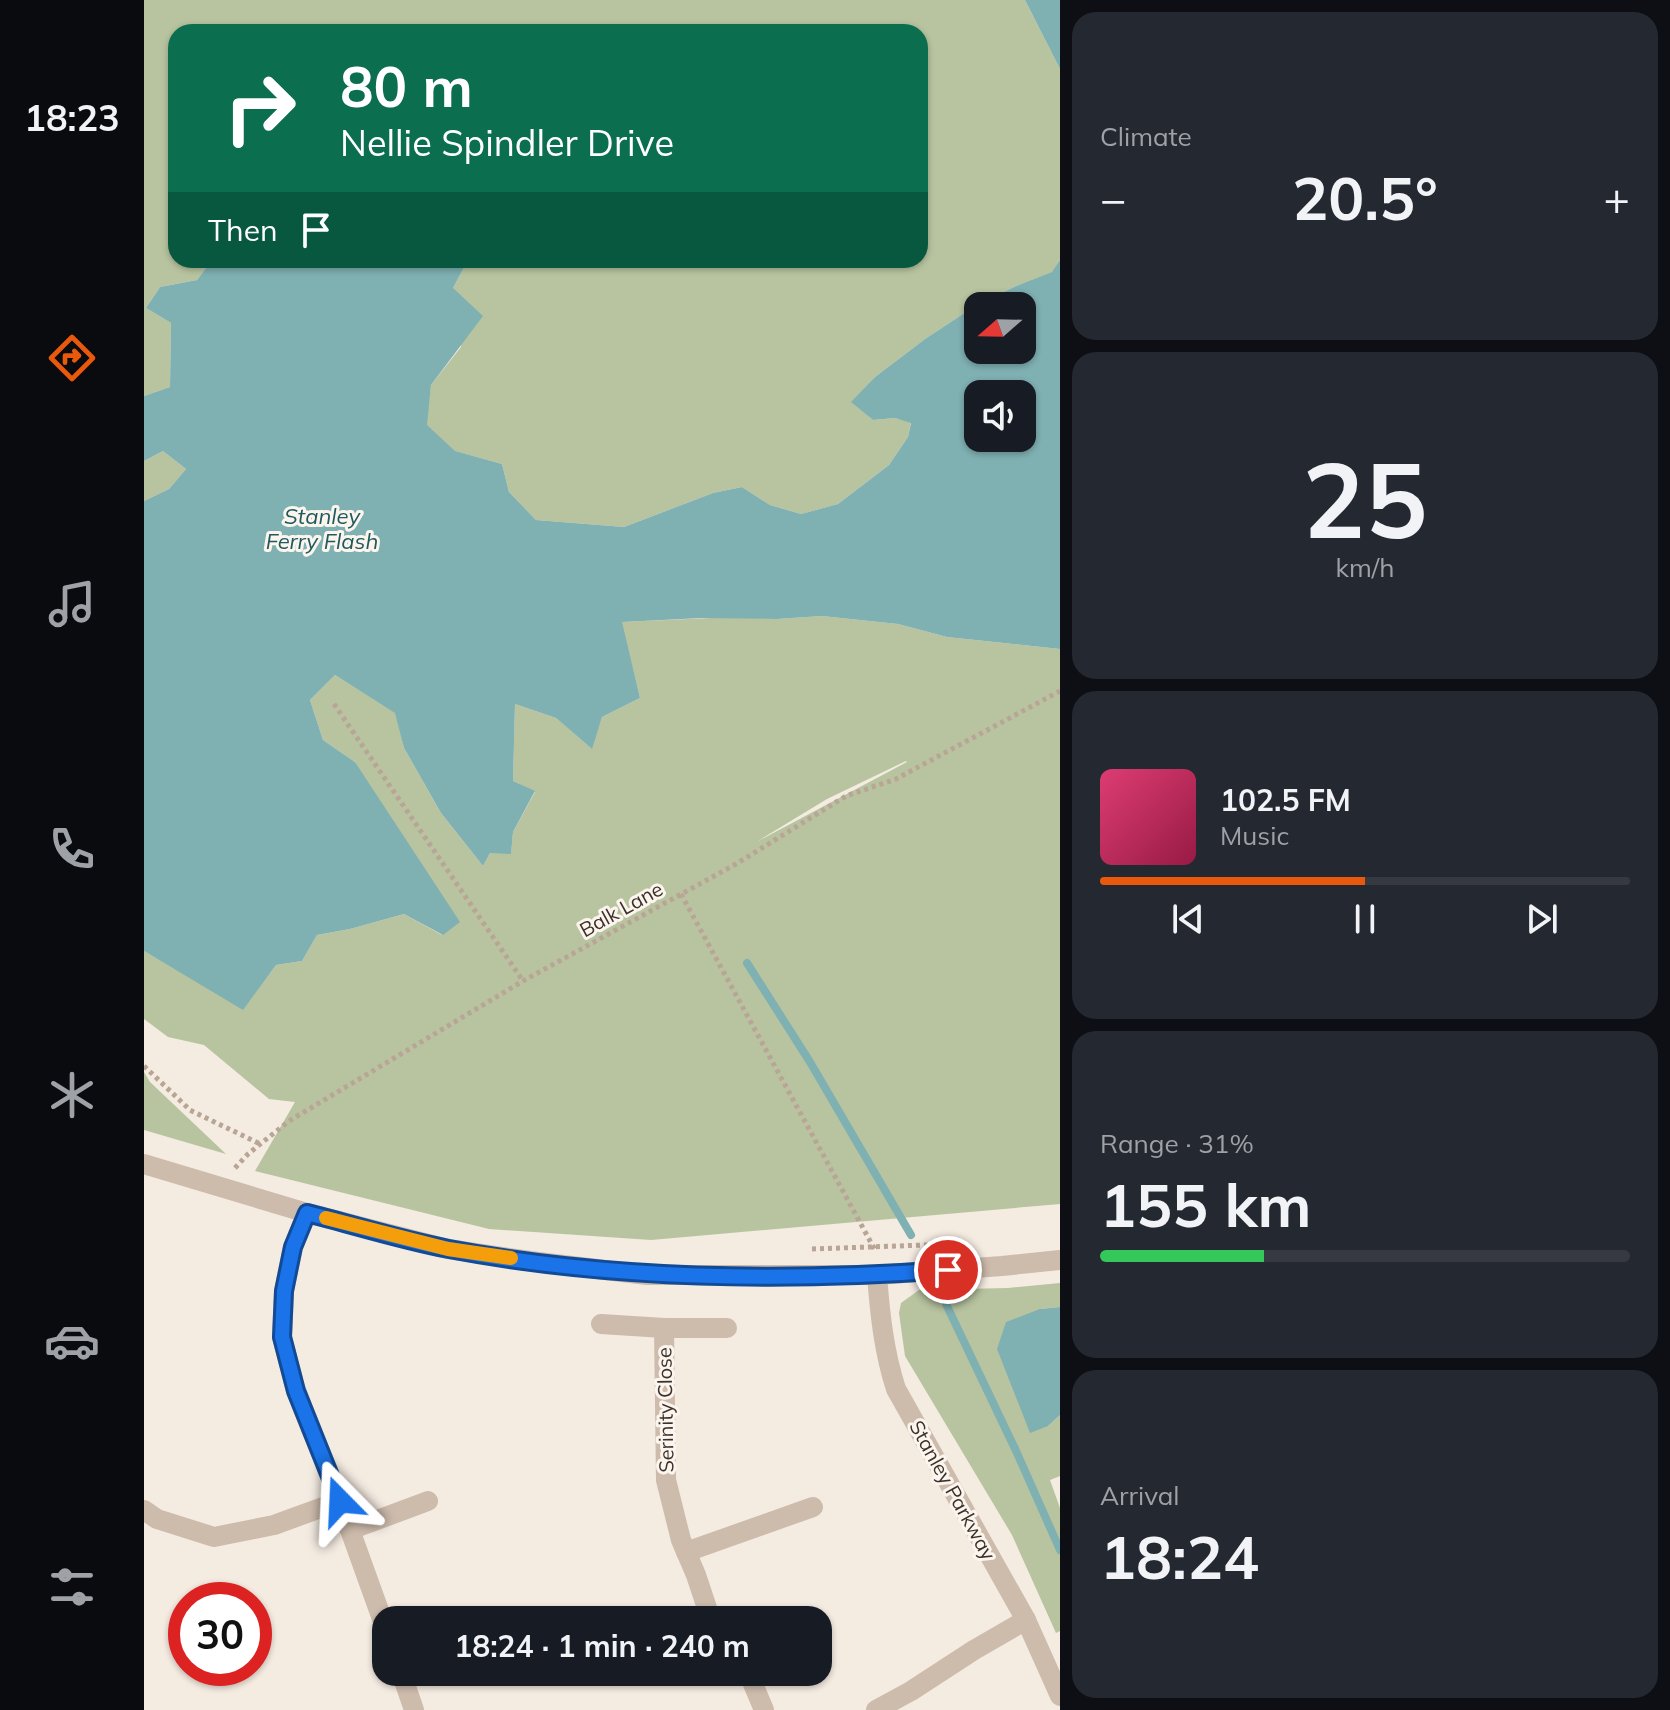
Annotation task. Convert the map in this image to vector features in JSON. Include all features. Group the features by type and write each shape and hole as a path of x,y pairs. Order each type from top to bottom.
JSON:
{"street":[{"path":"144,1164 307,1213 448,1249 647,1275 877,1275 1060,1260"},
{"path":"307,1213 293,1247 284,1291 282,1337 296,1391 377,1606"},
{"name":"Stanley Parkway","path":"877,1275 883,1337 896,1389 1026,1620 1052,1650 1060,1696"},
{"name":"Serinity Close","path":"601,1324 664,1328 666,1480 681,1540 706,1606"},
{"path":"664,1328 727,1328"},
{"path":"144,1510 157,1519 214,1537 274,1525 340,1501"},
{"path":"350,1530 428,1501"},
{"path":"686,1552 813,1507"},
{"path":"876,1710 1026,1620"},
{"path":"406,1686 414,1710"},
{"path":"754,1686 764,1710"}],"path":[{"name":"Balk Lane","path":"244,1176 233,1172 239,1163 289,1121 523,981 736,864 846,796 896,779 1060,691"},
{"path":"334,704 523,981"},
{"path":"681,894 874,1248 877,1275"},
{"path":"144,1066 190,1110 260,1144"},
{"path":"798,1250 964,1243"}],"green space":[{"path":"144,0 1025,0 1060,69 1060,260 1053,272 1004,292 964,292 964,313 875,377 852,402 873,420 895,418 911,422 908,437 889,465 838,504 801,514 770,505 742,487 713,493 624,527 536,520 509,492 502,464 454,451 426,425 431,385 461,347 453,288 464,268 928,268 928,24 168,24 168,268 206,268 197,280 160,287 146,308 171,323 170,387 144,396"},
{"path":"163,451 186,469 169,489 144,501 144,461"},
{"path":"822,616 898,624 947,637 1060,649 1060,1204 651,1240 489,1229 255,1171 295,1102 269,1099 204,1045 168,1037 144,1019 144,951 243,1009 276,965 302,961 317,935 404,914 442,935 355,762 323,740 310,700 335,675 396,713 404,748 441,813 483,866 490,853 511,853 513,832 535,792 513,781 515,704 556,718 591,748 602,717 640,698 621,622 733,617 777,619","holes":["907,762 758,841 827,799"]},
{"path":"144,1072 150,1082 226,1154 144,1130"},
{"path":"1060,1283 1060,1307 1040,1309 1048,1426 1060,1415 1060,1476 1050,1480 1060,1508 1060,1631 1056,1633 1012,1535 905,1356 899,1313 901,1303 919,1290 1008,1288"}],"water":[{"path":"1025,0 1060,0 1060,69"},
{"name":"Stanley Ferry Flash","path":"1060,260 1060,649 947,637 898,624 822,616 622,622 640,698 602,717 592,749 556,718 515,704 513,781 535,791 513,832 511,854 490,853 483,866 441,813 404,748 395,713 335,675 310,700 323,740 355,762 460,922 443,935 404,914 317,935 302,961 276,965 243,1010 144,951 144,501 169,489 186,469 163,451 144,461 144,396 170,387 171,323 146,308 160,287 197,280 206,268 464,268 453,288 483,316 431,385 427,425 455,451 502,464 509,492 536,520 624,527 713,493 742,487 770,505 801,514 838,504 889,465 908,437 911,423 895,418 873,420 851,402 875,377 964,313 964,364 1036,364 1036,292 1004,292 1052,272"},
{"path":"1060,1307 1060,1415 1048,1426 1030,1433 997,1349 1006,1322 1040,1309"}],"waterway":[{"path":"747,963 810,1062 911,1235"},
{"path":"946,1304 1060,1550"}],"slow traffic":[{"path":"326,1218 448,1249 511,1258"}],"route":[{"path":"340,1501 296,1391 282,1337 284,1291 293,1247 307,1213 448,1249 647,1275 877,1275 948,1270"}]}
